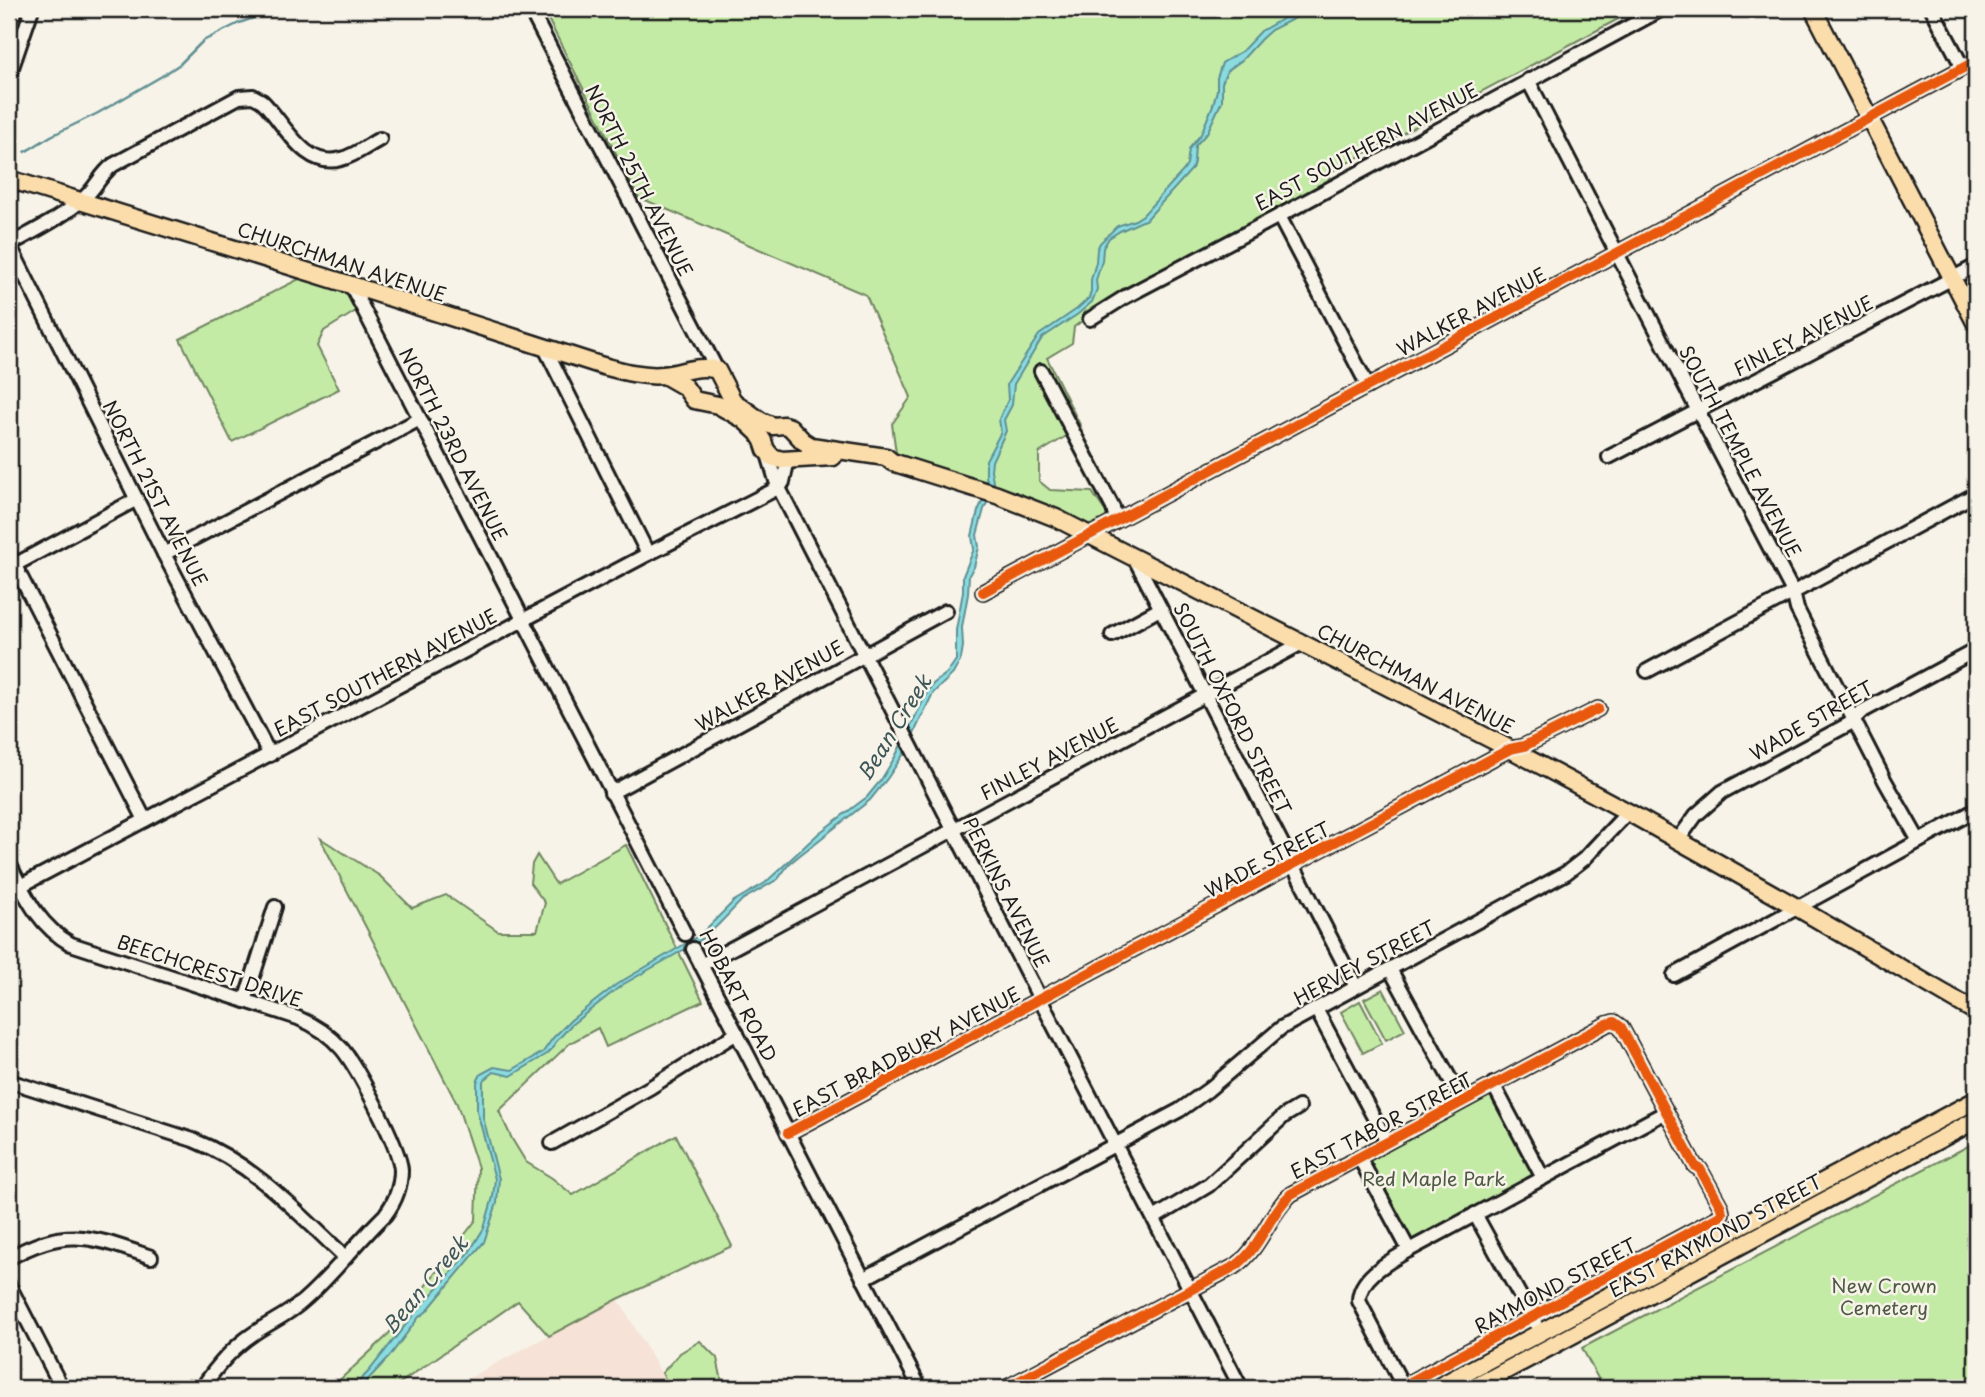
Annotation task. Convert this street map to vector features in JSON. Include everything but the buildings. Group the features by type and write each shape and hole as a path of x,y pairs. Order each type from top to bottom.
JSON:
{"main road":[{"path":"1813,9 1976,324"},
{"name":"CHURCHMAN AVENUE","path":"9,179 627,372 664,375 695,368 717,369 733,401 748,413 773,426 790,427 811,446 886,457 892,462 998,495 1056,518 1628,812 1976,1012"},
{"path":"689,392 689,379 695,368"},
{"name":"CHURCHMAN AVENUE","path":"664,375 683,385 694,400 718,405 743,419 778,459 841,457 892,462"},
{"path":"766,447 767,432 773,426"},
{"path":"789,459 799,448 797,435"},
{"name":"EAST RAYMOND STREET","path":"1436,1388 1976,1100"},
{"name":"EAST RAYMOND STREET","path":"1473,1388 1976,1120"}],"street":[{"path":"9,76 32,9"},
{"name":"NORTH 25TH AVENUE","path":"530,9 717,369"},
{"name":"EAST SOUTHERN AVENUE","path":"1090,319 1125,297 1661,9"},
{"path":"1932,9 1963,68"},
{"name":"WALKER AVENUE","path":"983,592 1976,61"},
{"name":"SOUTH TEMPLE AVENUE","path":"1528,80 1793,592 1797,609 1853,719 1919,841"},
{"path":"9,247 80,201 113,164 243,96 253,96 262,101 304,150 320,160 342,159 380,139"},
{"path":"1279,216 1368,386"},
{"name":"NORTH 21ST AVENUE","path":"9,247 164,554 270,755"},
{"name":"FINLEY AVENUE","path":"1609,457 1976,266"},
{"name":"NORTH 23RD AVENUE","path":"351,285 523,620"},
{"path":"544,348 648,554"},
{"path":"1041,371 1116,520"},
{"path":"164,554 420,419"},
{"name":"PERKINS AVENUE","path":"766,447 777,484 863,655 1241,1388"},
{"path":"780,487 789,459"},
{"name":"EAST SOUTHERN AVENUE","path":"15,889 780,487"},
{"path":"1647,670 1976,494"},
{"path":"137,499 11,562 145,820"},
{"name":"SOUTH OXFORD STREET","path":"1134,557 1356,987"},
{"path":"1112,635 1160,609"},
{"name":"WALKER AVENUE","path":"611,793 946,611"},
{"name":"HOBART ROAD","path":"523,620 685,934"},
{"name":"FINLEY AVENUE","path":"701,965 1303,643"},
{"name":"WADE STREET","path":"1678,840 1696,815 1722,792 1849,724 1861,712 1976,650"},
{"path":"1510,749 1524,746 1598,709"},
{"name":"WADE STREET","path":"1040,999 1510,749"},
{"path":"1674,975 1976,810"},
{"name":"HERVEY STREET","path":"863,1279 1188,1106 1273,1034 1566,873 1584,859 1628,812"},
{"name":"BEECHCREST DRIVE","path":"9,863 15,889 44,923 71,944 306,1022 329,1035 341,1048 356,1070 396,1148 400,1164 400,1185 391,1207 345,1257"},
{"path":"245,1001 275,907"},
{"name":"HOBART ROAD","path":"693,949 920,1388"},
{"path":"1390,969 1462,1101"},
{"name":"EAST BRADBURY AVENUE","path":"788,1133 1040,999"},
{"path":"1316,1009 1387,1142"},
{"name":"EAST TABOR STREET","path":"1006,1388 1232,1268 1245,1259 1287,1196 1607,1024 1614,1022 1620,1027 1666,1112"},
{"path":"552,1143 651,1087 737,1033"},
{"path":"9,1081 193,1140 220,1152 260,1179 345,1257 295,1308 236,1347 220,1363 202,1388"},
{"path":"1493,1084 1543,1178"},
{"path":"1154,1218 1209,1185 1284,1116 1299,1107"},
{"path":"1403,1387 1361,1308 1359,1296 1377,1270 1409,1250 1666,1112"},
{"name":"RAYMOND STREET","path":"1403,1387 1722,1213 1666,1112"},
{"path":"1359,1157 1409,1250"},
{"path":"1475,1214 1548,1348"},
{"path":"9,1258 34,1244 73,1237 104,1241 152,1257"},
{"path":"9,1285 62,1388"}],"shaded area":[{"path":"618,1299 670,1388 450,1388"}],"green space":[{"path":"543,9 1637,9 1330,172 1328,182 1269,217 1125,293 1124,289 1074,327 1072,343 1047,358 1081,427 1039,453 1039,481 1050,490 1092,492 1109,517 1089,528 896,453 892,424 911,397 866,295 638,197"},
{"path":"299,279 343,287 356,311 324,331 317,346 339,389 232,442 180,339"},
{"path":"320,838 380,876 412,908 446,895 498,931 537,931 545,903 530,883 532,864 537,855 556,884 626,845 703,1001 606,1047 598,1028 570,1043 499,1111 526,1162 573,1195 676,1135 732,1246 618,1299 549,1336 518,1301 393,1388 331,1388 386,1337 476,1220 478,1168 457,1104"},
{"path":"1383,989 1405,1030 1386,1040 1364,999"},
{"path":"1360,1001 1382,1043 1363,1053 1341,1012"},
{"name":"Red Maple Park","path":"1491,1094 1534,1176 1413,1242 1368,1160"},
{"name":"New Crown Cemetery","path":"1976,1142 1976,1388 1603,1388 1582,1348"},
{"path":"700,1341 717,1358 723,1386 726,1388 670,1388 662,1373 680,1353"}],"water":[{"name":"Bean Creek","path":"1300,9 1309,9 1271,30 1242,60 1227,71 1222,83 1222,101 1207,133 1195,146 1192,169 1147,219 1109,238 1103,248 1096,280 1097,289 1092,302 1042,338 1014,384 1012,405 1004,420 1006,431 992,461 994,488 984,509 977,535 979,547 969,575 961,659 953,674 933,693 905,752 887,779 870,800 789,864 778,879 742,900 699,941 622,985 571,1025 547,1054 511,1076 494,1072 483,1081 483,1117 499,1179 497,1203 484,1242 419,1317 389,1357 360,1388 353,1388 468,1254 484,1228 495,1179 477,1111 477,1082 481,1074 494,1067 512,1070 543,1052 571,1020 617,984 700,935 734,901 765,883 819,833 867,797 881,780 928,691 956,660 956,630 963,576 974,549 972,536 978,511 989,486 986,460 1001,432 999,419 1008,400 1007,384 1039,335 1089,298 1100,243 1117,226 1143,215 1184,170 1189,149 1201,134 1213,105 1222,63 1242,51 1261,31"}],"waterway":[{"path":"25,152 162,76 180,64 203,41 239,23 280,9"}],"cycle path":[{"path":"983,592 1976,61"},
{"path":"788,1133 1510,749 1524,746 1598,709"},
{"path":"1006,1388 1237,1265 1252,1249 1291,1194 1614,1022 1621,1027 1722,1213 1403,1386"}]}
